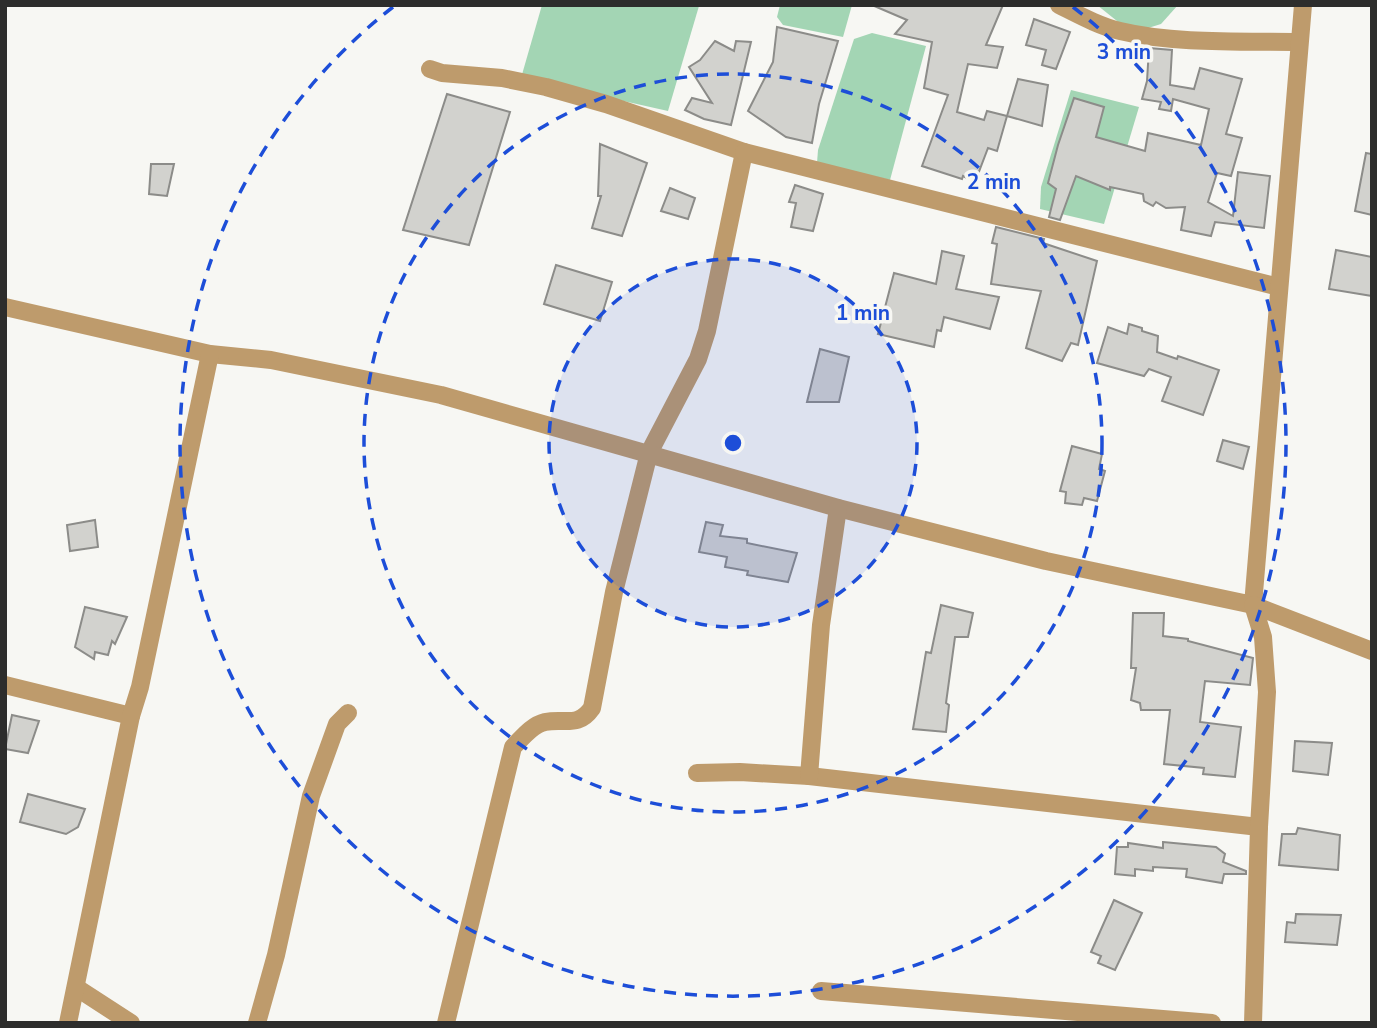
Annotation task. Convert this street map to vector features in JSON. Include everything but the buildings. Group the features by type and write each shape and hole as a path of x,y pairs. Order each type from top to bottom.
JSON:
{"street":[{"path":"1059,5 1118,30 1142,35 1299,42"},
{"path":"1253,1023 1259,827 1267,692 1263,637 1253,606 1303,5"},
{"path":"430,69 442,73 502,78 546,87 606,104 744,152 1279,286"},
{"path":"446,1023 513,747 529,730 543,722 576,722 586,717 592,708 614,592 649,453 698,359 704,340 712,314 744,152"},
{"path":"5,307 210,354 271,360 441,395 838,508 1046,561 1253,606 1372,651"},
{"path":"68,1023 131,716 140,687 210,354"},
{"path":"809,776 821,625 838,508"},
{"path":"5,685 131,716"},
{"path":"257,1023 276,955 311,796 337,724 348,713"},
{"path":"696,772 809,776 1259,827"},
{"path":"77,988 131,1023"},
{"path":"821,991 1212,1023"}],"green space":[{"path":"542,5 699,6 668,111 521,78"},
{"path":"780,5 852,5 843,37 783,25 777,17"},
{"path":"1097,5 1178,5 1161,24 1132,33"},
{"path":"872,33 926,46 890,180 817,163 818,150 854,39"},
{"path":"1071,90 1139,107 1104,224 1040,209 1041,187"}]}
